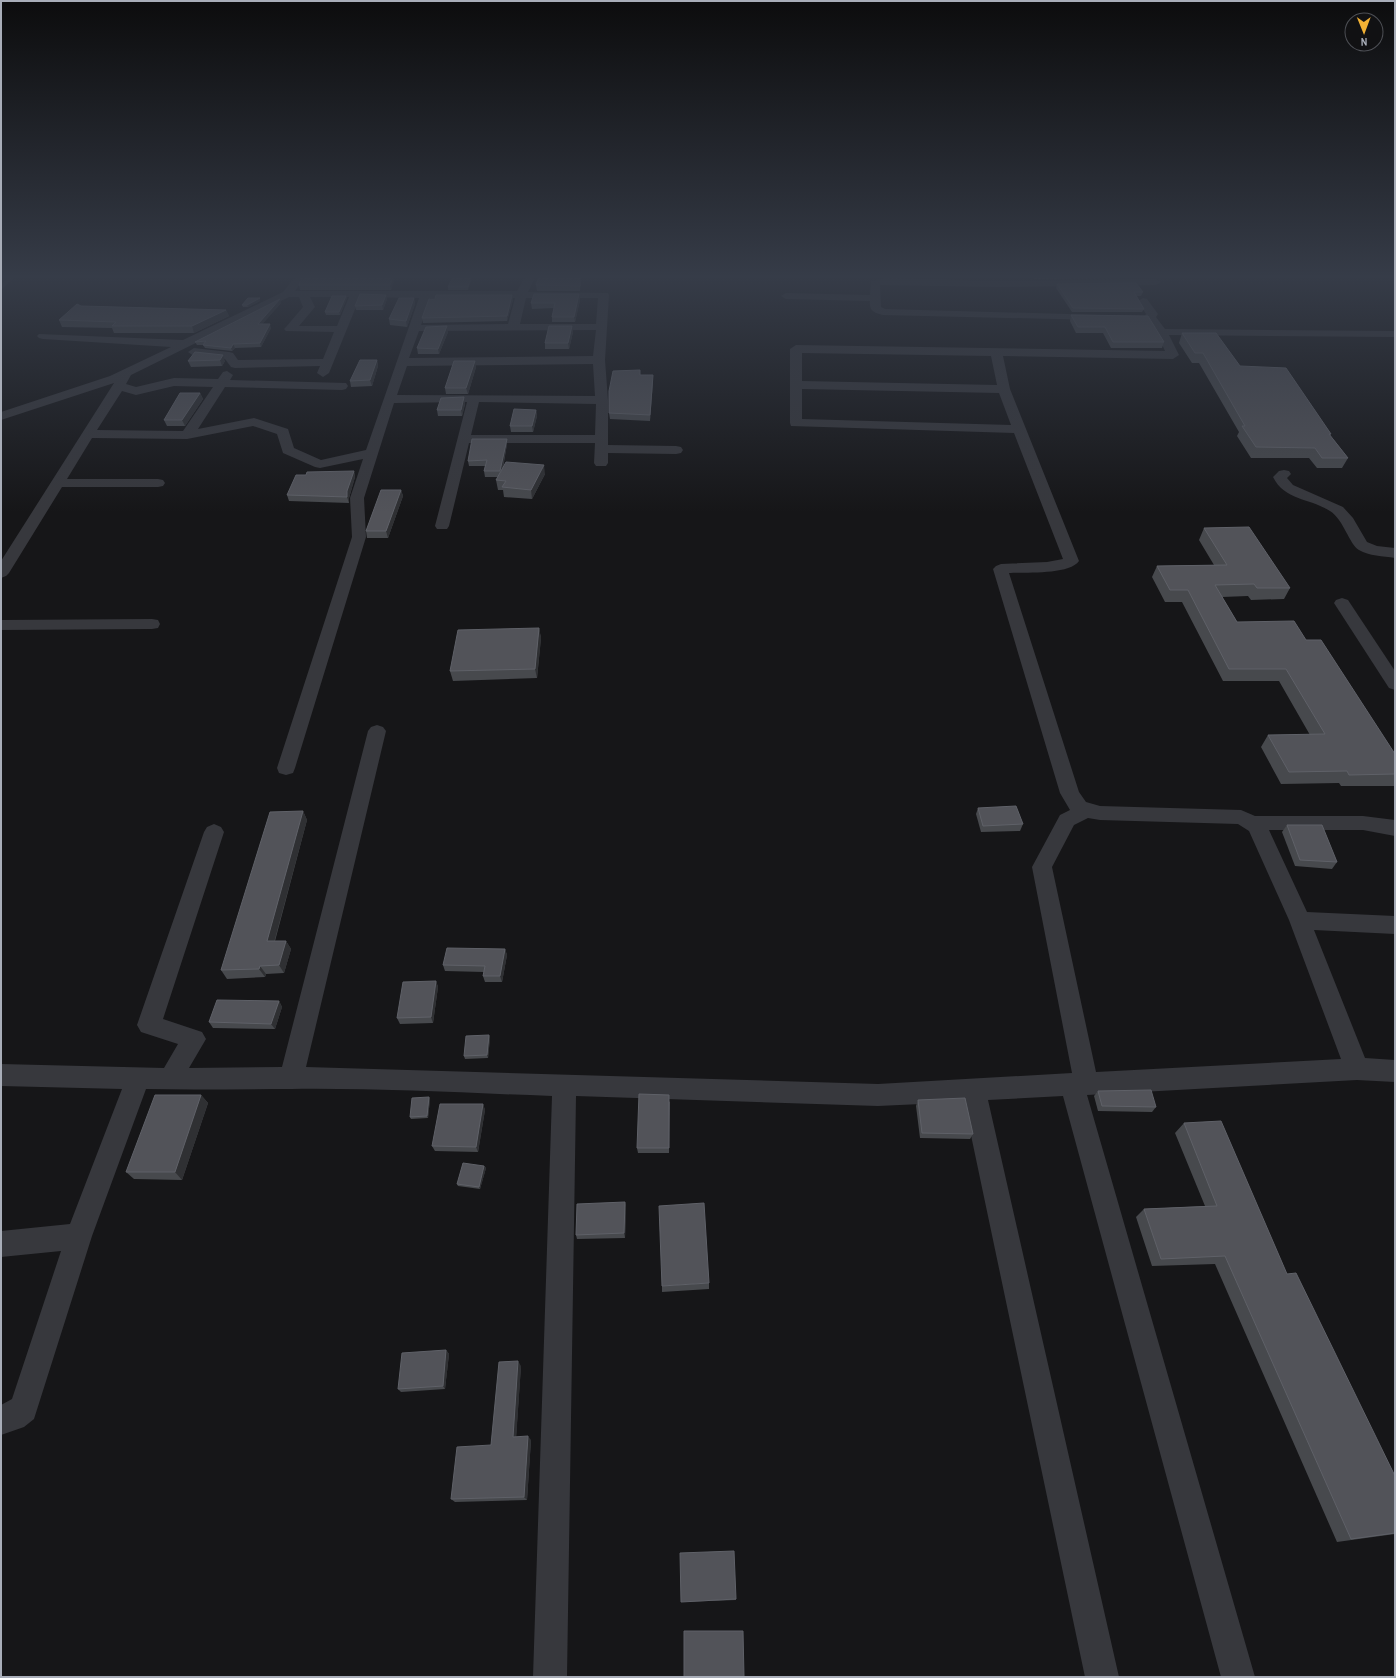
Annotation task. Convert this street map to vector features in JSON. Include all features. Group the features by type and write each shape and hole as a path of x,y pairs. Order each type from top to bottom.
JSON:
{"street":[{"path":"3,422 18,411 126,374 163,355"},
{"path":"223,355 229,356 235,364"},
{"path":"318,384 331,355"},
{"path":"286,768 359,537 357,498 404,355"},
{"path":"599,355 602,400 601,450"},
{"path":"796,355 796,423 1020,429"},
{"path":"997,355 1004,389 1020,429 1024,445 1042,484 1071,561 1063,566 1015,566 1001,569 1070,793 1079,808 1084,811 1067,820 1042,867 1086,1082 1072,1084"},
{"path":"402,362 599,360"},
{"path":"235,364 328,362"},
{"path":"187,435 235,364"},
{"path":"1,573 126,374"},
{"path":"118,386 136,391 174,382 222,384 318,384 342,386"},
{"path":"796,385 1004,389"},
{"path":"389,399 474,398 602,400"},
{"path":"442,526 474,398"},
{"path":"88,434 187,435 254,422 283,432 288,450 320,464 372,453"},
{"path":"464,439 601,450 676,450"},
{"path":"1284,474 1280,477 1281,481 1291,490 1307,498 1330,505 1344,516 1362,544 1371,549 1395,553"},
{"path":"58,483 158,483"},
{"path":"1342,603 1395,684"},
{"path":"1,625 152,624"},
{"path":"291,1078 377,731"},
{"path":"1079,808 1100,813 1241,817 1257,826 1300,920 1357,1069"},
{"path":"1252,823 1363,823 1395,828"},
{"path":"170,1078 194,1039 149,1025 214,832"},
{"path":"1300,920 1395,926"},
{"path":"1,1075 222,1080 291,1078 878,1095 1357,1069 1395,1071"},
{"path":"1,1420 13,1416 24,1409 79,1236 138,1078"},
{"path":"1072,1084 1238,1677"},
{"path":"550,1677 564,1085"},
{"path":"974,1090 1102,1677"},
{"path":"1,1244 79,1236"}],"building":[{"path":"192,355 223,355 220,360 188,361"},
{"path":"1204,355 1232,355 1240,366 1286,368 1331,434 1329,434 1348,458 1322,458 1315,448 1256,447 1242,426 1245,426"},
{"path":"360,360 377,360 370,380 350,381"},
{"path":"454,361 475,361 466,388 445,388"},
{"path":"640,370 640,375 653,375 650,415 609,413 609,391 613,371"},
{"path":"180,393 200,393 182,420 164,420"},
{"path":"464,397 461,410 437,410 441,398"},
{"path":"514,409 536,410 532,426 510,426"},
{"path":"472,439 507,439 500,471 484,471 487,460 468,461"},
{"path":"506,462 544,465 531,490 502,487 506,481 496,480"},
{"path":"354,471 347,491 347,497 287,495 296,475 306,475 307,472"},
{"path":"381,490 401,490 386,531 366,531"},
{"path":"1249,527 1290,588 1257,588 1254,584 1215,585 1237,622 1294,621 1306,640 1321,640 1395,754 1395,774 1349,775 1347,771 1289,772 1268,735 1325,734 1286,669 1229,669 1188,590 1170,590 1157,566 1227,565 1204,528"},
{"path":"539,628 535,669 450,671 458,630"},
{"path":"1016,806 1023,824 983,826 978,808"},
{"path":"303,811 267,941 286,941 279,965 260,966 259,969 221,970 270,812"},
{"path":"1287,825 1322,825 1337,862 1300,860"},
{"path":"447,948 505,949 500,976 483,976 485,966 443,965"},
{"path":"436,981 431,1017 397,1018 403,982"},
{"path":"217,1000 279,1001 271,1024 209,1022"},
{"path":"489,1035 487,1055 464,1056 466,1036"},
{"path":"1151,1090 1156,1107 1102,1106 1098,1091"},
{"path":"639,1094 669,1095 669,1148 637,1148"},
{"path":"155,1095 201,1095 175,1172 126,1172"},
{"path":"429,1097 427,1116 410,1117 412,1098"},
{"path":"965,1098 973,1134 922,1133 918,1100"},
{"path":"440,1104 483,1104 476,1147 432,1146"},
{"path":"1221,1121 1287,1274 1296,1273 1395,1476 1395,1533 1351,1539 1225,1256 1161,1259 1144,1209 1217,1206 1184,1123"},
{"path":"463,1163 484,1166 479,1187 457,1184"},
{"path":"625,1202 624,1233 576,1235 577,1204"},
{"path":"704,1203 709,1283 662,1286 659,1206"},
{"path":"446,1350 443,1386 398,1389 402,1353"},
{"path":"518,1361 513,1437 528,1436 524,1497 451,1499 457,1447 491,1445 499,1362"},
{"path":"734,1551 736,1599 681,1602 680,1553"},
{"path":"684,1631 743,1631 744,1677 684,1677"}]}
